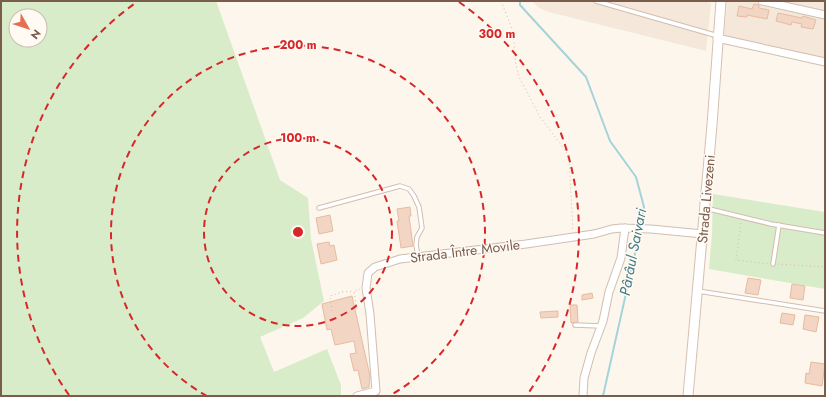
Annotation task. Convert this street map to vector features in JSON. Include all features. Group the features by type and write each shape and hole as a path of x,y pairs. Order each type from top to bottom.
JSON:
{"main road":[{"name":"Strada Livezeni","path":"688,396 703,234 721,1"}],"street":[{"path":"762,1 825,15"},
{"path":"718,37 825,62"},
{"path":"583,396 584,378 589,359 604,321 609,292 621,258 625,228"},
{"name":"Strada Între Movile","path":"357,396 370,394 376,391 370,314 366,288 368,274 375,267 400,259 418,256 526,244 612,229 633,228 703,234"}],"lane":[{"path":"596,1 718,37"},
{"path":"319,208 400,186 409,189 419,207 422,228 417,237 416,245 418,256"},
{"path":"705,208 779,225 825,233"},
{"path":"773,264 779,225"},
{"path":"698,291 825,311"},
{"path":"575,325 601,326"}],"path":[{"path":"501,1 513,31 516,65 519,77 540,117 565,150 568,158 573,237"},
{"path":"742,217 736,260 825,267"},
{"path":"332,311 330,296 342,292 366,288"},
{"path":"354,291 357,310"}],"shaded area":[{"path":"532,1 704,1 711,3 706,51 549,12 539,8"},
{"path":"727,1 825,1 825,59 724,40"}],"green space":[{"path":"1,1 216,1 280,180 308,198 311,239 324,301 303,318 260,337 274,372 327,349 341,385 341,396 1,396"},
{"path":"713,194 825,212 825,289 709,269"}],"building":[{"path":"754,4 759,5 759,8 769,10 767,19 747,15 747,17 737,16 739,6 752,9"},
{"path":"778,13 802,18 803,16 816,20 813,29 801,27 802,24 792,22 791,25 776,21"},
{"path":"410,207 411,216 409,216 413,246 401,248 397,221 399,221 397,209"},
{"path":"330,215 333,231 319,234 316,218"},
{"path":"329,242 330,246 334,245 337,260 321,264 317,244"},
{"path":"748,278 761,280 758,295 745,293"},
{"path":"792,284 805,286 803,300 790,298"},
{"path":"592,293 593,298 582,300 582,295"},
{"path":"352,296 370,376 369,387 362,389 358,370 354,371 350,354 356,353 354,341 335,345 331,329 327,330 322,304"},
{"path":"570,305 577,305 578,322 571,323"},
{"path":"558,311 558,317 541,318 540,312"},
{"path":"782,313 795,315 793,325 780,323"},
{"path":"805,315 819,317 816,332 803,329"},
{"path":"811,362 825,364 822,386 805,383 806,373 809,374"}],"waterway":[{"name":"Pârâul Saivari","path":"520,1 520,5 586,77 610,141 636,177 644,207 640,227"},
{"name":"Pârâul Saivari","path":"603,396 640,231"}]}
